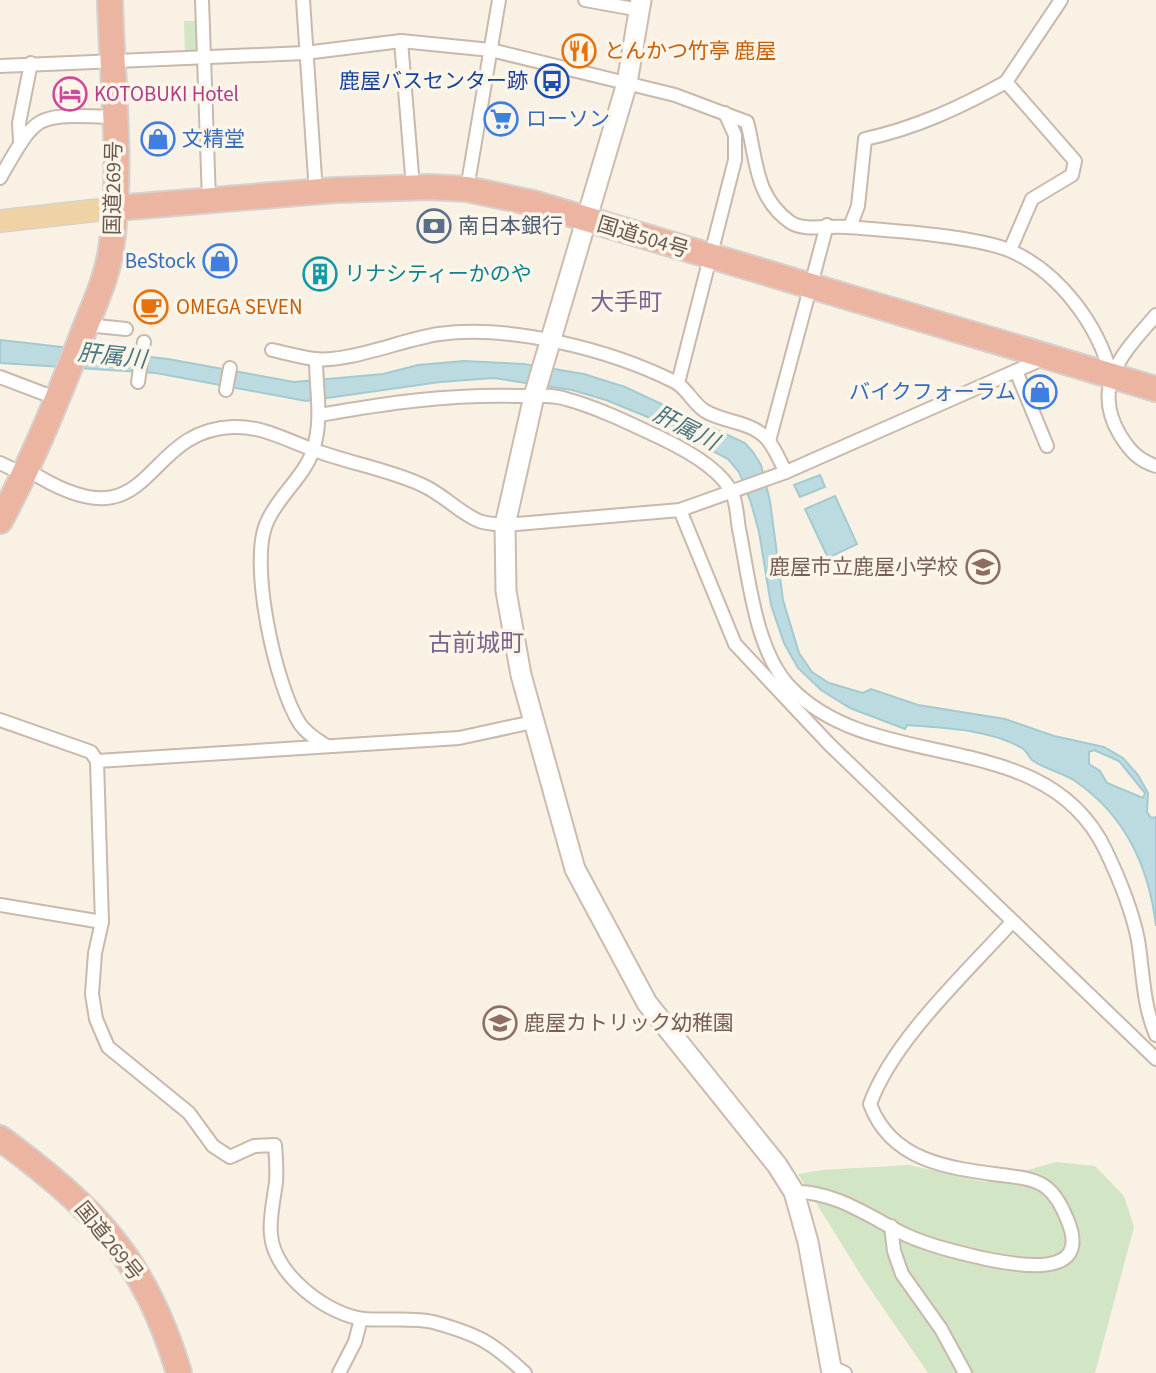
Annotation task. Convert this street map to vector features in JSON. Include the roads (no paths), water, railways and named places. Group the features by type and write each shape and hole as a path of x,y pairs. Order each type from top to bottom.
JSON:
{"highway":[{"name":"国道269号","path":"0,520 27,472 60,392 110,253 116,208 110,0"},
{"name":"国道504号","path":"116,208 413,187 467,189 533,203 1156,389"},
{"name":"国道269号","path":"0,1138 47,1173 93,1215 131,1262 155,1302 180,1373"}],"main road":[{"path":"0,220 116,208"}],"street":[{"path":"202,0 209,200"},
{"path":"303,0 316,193"},
{"path":"467,189 499,0"},
{"path":"585,0 640,5 627,83 534,396 505,525 506,591 533,722 575,869 647,1003 777,1165 794,1192 808,1242 836,1371"},
{"path":"850,227 858,206 865,139 913,128 969,104 1006,82 1061,0"},
{"path":"401,41 413,187"},
{"path":"0,66 305,52 401,41 491,50 627,83 747,122 758,182 791,223 961,240 1010,250 1040,269 1089,321 1103,346 1111,376"},
{"path":"20,141 19,123 31,63"},
{"path":"1006,82 1075,161 1072,174 1032,200 1010,250"},
{"path":"678,383 735,160 735,135 724,113"},
{"path":"0,178 29,129 46,117 114,117"},
{"path":"769,440 808,304 808,287 827,225"},
{"path":"1156,315 1126,349 1111,376 1107,401 1118,432 1132,454 1156,466"},
{"path":"85,328 126,329"},
{"path":"272,350 316,362 439,334 494,332 539,336 550,343 582,346 678,383 704,411 755,429 769,440 786,472"},
{"path":"138,382 144,342"},
{"path":"0,463 84,497 101,500 137,487 186,440 208,430 261,428 313,450 421,484 479,521 505,525 680,510 786,472 1045,358"},
{"path":"316,362 319,411 313,450 266,522 262,541 262,583 271,646 299,723 325,745"},
{"path":"226,390 230,368"},
{"path":"1016,371 1046,446"},
{"path":"0,377 60,392"},
{"path":"319,411 412,399 534,396 564,398 688,451 709,467 732,493 756,611 769,653 789,686 816,710 853,726 999,764 1034,779 1045,784 1082,816 1104,847 1137,936 1144,986 1156,1035"},
{"path":"680,510 735,644 830,744 1156,1059"},
{"path":"0,720 91,752 97,761 102,922 94,953 92,994 96,1019 108,1048 189,1113 213,1146 230,1157 254,1146 275,1145 276,1178 270,1235 275,1254 301,1289 340,1312 361,1319 430,1321 487,1340 525,1373"},
{"path":"97,761 459,738 533,722"},
{"path":"0,905 102,922"},
{"path":"794,1192 811,1191 941,1249 1010,1264 1051,1265 1064,1261 1070,1250 1072,1231 1063,1208 1047,1188 1025,1179 948,1168 925,1159 895,1142 878,1125 870,1104 881,1077 921,1025 1012,922"},
{"path":"891,1226 894,1251 902,1274 941,1329 965,1373"},
{"path":"339,1373 355,1342 361,1319"}],"water":[{"name":"肝属川","path":"0,340 168,359 294,382 383,374 418,365 464,361 524,364 584,374 625,387 745,443 761,465 770,501 783,600 799,653 812,672 829,683 863,693 871,689 918,705 1005,719 1054,736 1104,747 1123,758 1138,775 1148,793 1147,812 1151,818 1156,817 1156,926 1147,883 1132,844 1108,810 1075,781 1032,760 1022,748 995,737 936,727 907,725 905,729 850,708 821,690 798,668 784,643 771,605 759,532 739,472 728,459 655,420 606,400 572,390 494,378 440,382 306,401 156,373 0,363","holes":["1094,750 1119,761 1145,793 1143,798 1107,783 1100,771 1089,764 1089,752"]},
{"path":"820,475 825,487 800,497 794,485"},
{"path":"835,496 857,544 828,558 805,509"}],"place":[{"name":"とんかつ竹亭 鹿屋","path":"579,51"},
{"name":"鹿屋バスセンター跡","path":"552,81"},
{"name":"KOTOBUKI Hotel","path":"70,94"},
{"name":"ローソン","path":"501,119"},
{"name":"文精堂","path":"158,139"},
{"name":"南日本銀行","path":"434,226"},
{"name":"BeStock","path":"220,261"},
{"name":"リナシティーかのや","path":"320,274"},
{"name":"OMEGA SEVEN","path":"151,307"},
{"name":"バイクフォーラム","path":"1040,392"},
{"name":"鹿屋市立鹿屋小学校","path":"983,567"},
{"name":"鹿屋カトリック幼稚園","path":"500,1023"}],"district":[{"name":"大手町","path":"626,302"},
{"name":"古前城町","path":"476,643"}]}
